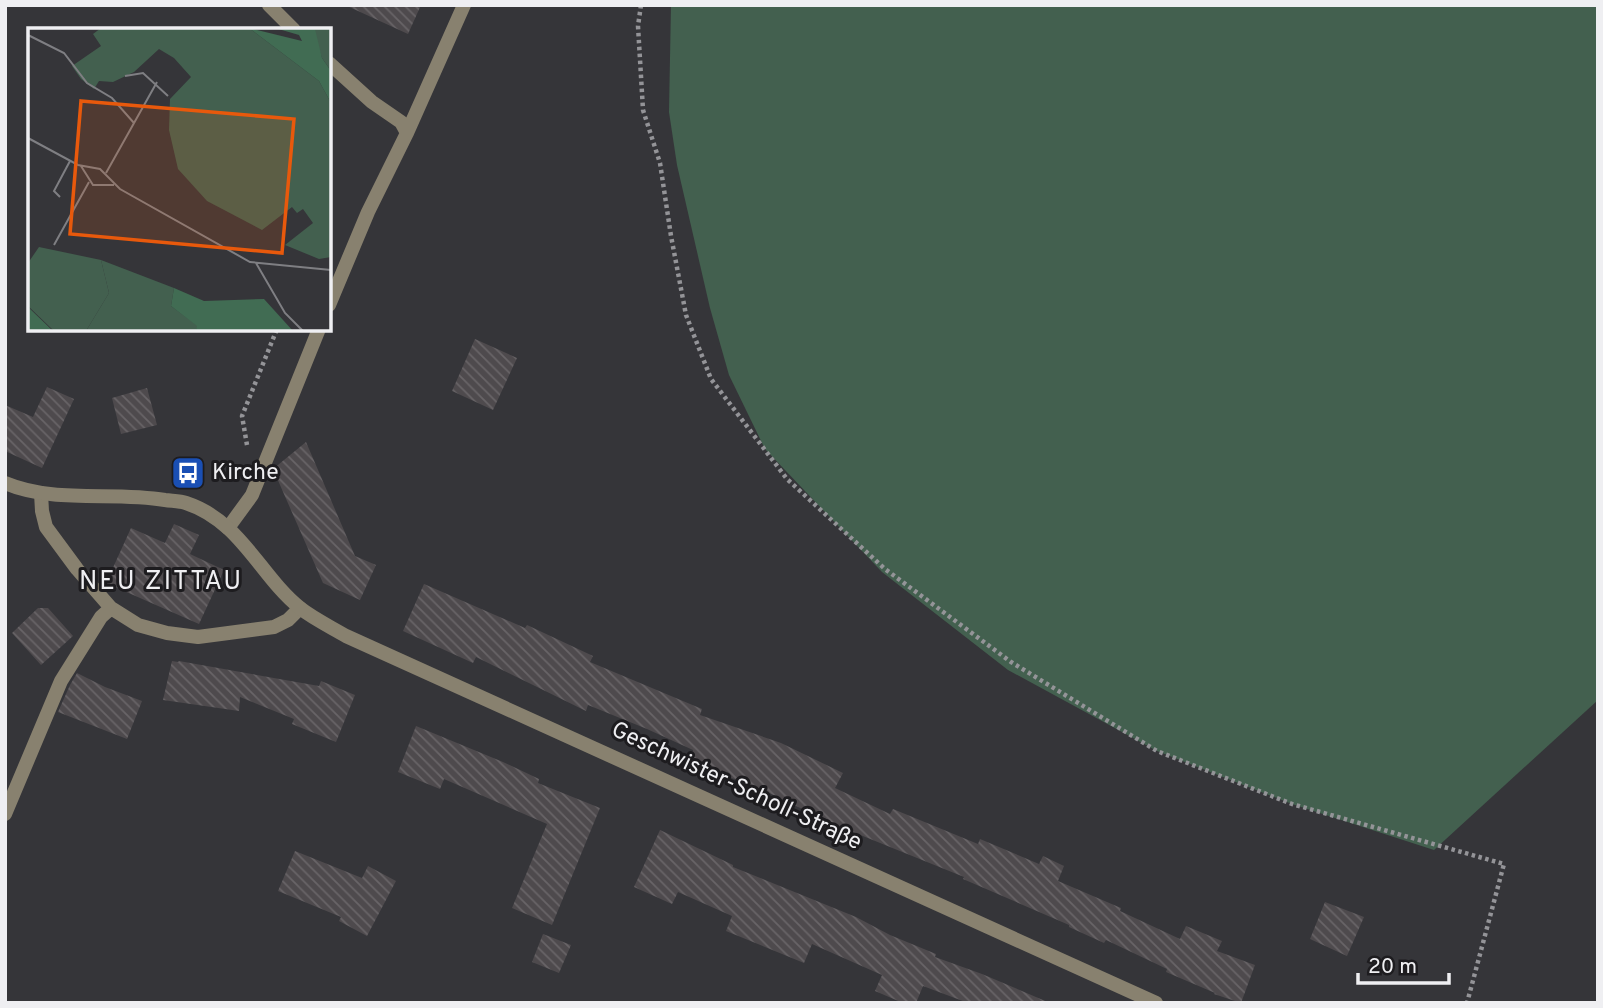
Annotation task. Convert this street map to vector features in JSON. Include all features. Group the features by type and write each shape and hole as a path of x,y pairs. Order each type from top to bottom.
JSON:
{"street":[{"path":"269,5 293,28"},
{"path":"331,300 368,212 407,133 464,5"},
{"path":"331,65 372,102 401,122 407,133"},
{"path":"228,528 252,495 318,331"},
{"name":"Geschwister-Scholl-Straße","path":"5,483 41,493 150,497 186,503 210,514 228,528 300,608 346,636 1156,1003"},
{"path":"41,493 46,527 77,569 111,608 138,625 167,634 198,637 274,627 288,620 300,608"},
{"path":"5,814 61,681 101,617 111,608"}],"path":[{"path":"641,5 638,26 643,110 660,163 686,315 711,379 787,479 885,569 1011,662 1157,751 1292,804 1504,864 1467,1003"},
{"path":"248,451 242,416 276,331"}],"green space":[{"path":"671,5 1598,5 1598,700 1434,850 1292,804 1157,751 1008,670 882,572 765,449 729,375 710,308 677,165 669,112"}],"building":[{"path":"345,5 421,5 408,34"},
{"path":"475,339 517,358 493,410 452,391"},
{"path":"47,387 74,399 42,468 5,451 5,405 33,417"},
{"path":"147,388 157,425 121,434 112,398"},
{"path":"306,442 355,556 376,565 360,600 323,583 273,469"},
{"path":"174,524 199,535 190,554 224,570 199,624 106,583 131,528 165,543"},
{"path":"424,584 525,628 527,625 593,656 590,662 702,709 700,715 781,743 843,773 835,788 890,814 893,809 978,844 980,839 1039,864 1043,856 1064,866 1058,881 1121,908 1120,911 1180,939 1186,926 1222,941 1217,951 1255,965 1241,1003 1214,994 1106,940 1104,943 963,879 964,877 852,833 761,789 689,762 693,750 647,729 588,705 586,711 476,657 473,663 403,631"},
{"path":"38,608 48,608 73,636 41,665 12,633"},
{"path":"172,661 319,686 321,681 355,695 336,742 292,724 294,719 240,697 239,711 163,700"},
{"path":"77,673 142,701 127,739 58,712"},
{"path":"416,726 503,762 539,779 538,783 600,808 552,925 512,908 547,824 444,779 440,789 398,772"},
{"path":"660,830 733,867 856,917 936,954 935,957 1050,1003 968,1003 923,986 916,1003 903,1003 875,991 882,975 812,944 804,963 726,931 732,916 678,892 672,904 634,887"},
{"path":"295,851 362,878 368,866 396,881 367,936 339,921 341,917 278,891"},
{"path":"1325,902 1364,917 1347,956 1310,939"},
{"path":"543,934 571,945 559,973 532,962"}],"place":[{"name":"Kirche","path":"188,473"}],"district":[{"name":"NEU ZITTAU","path":"161,582"}]}
